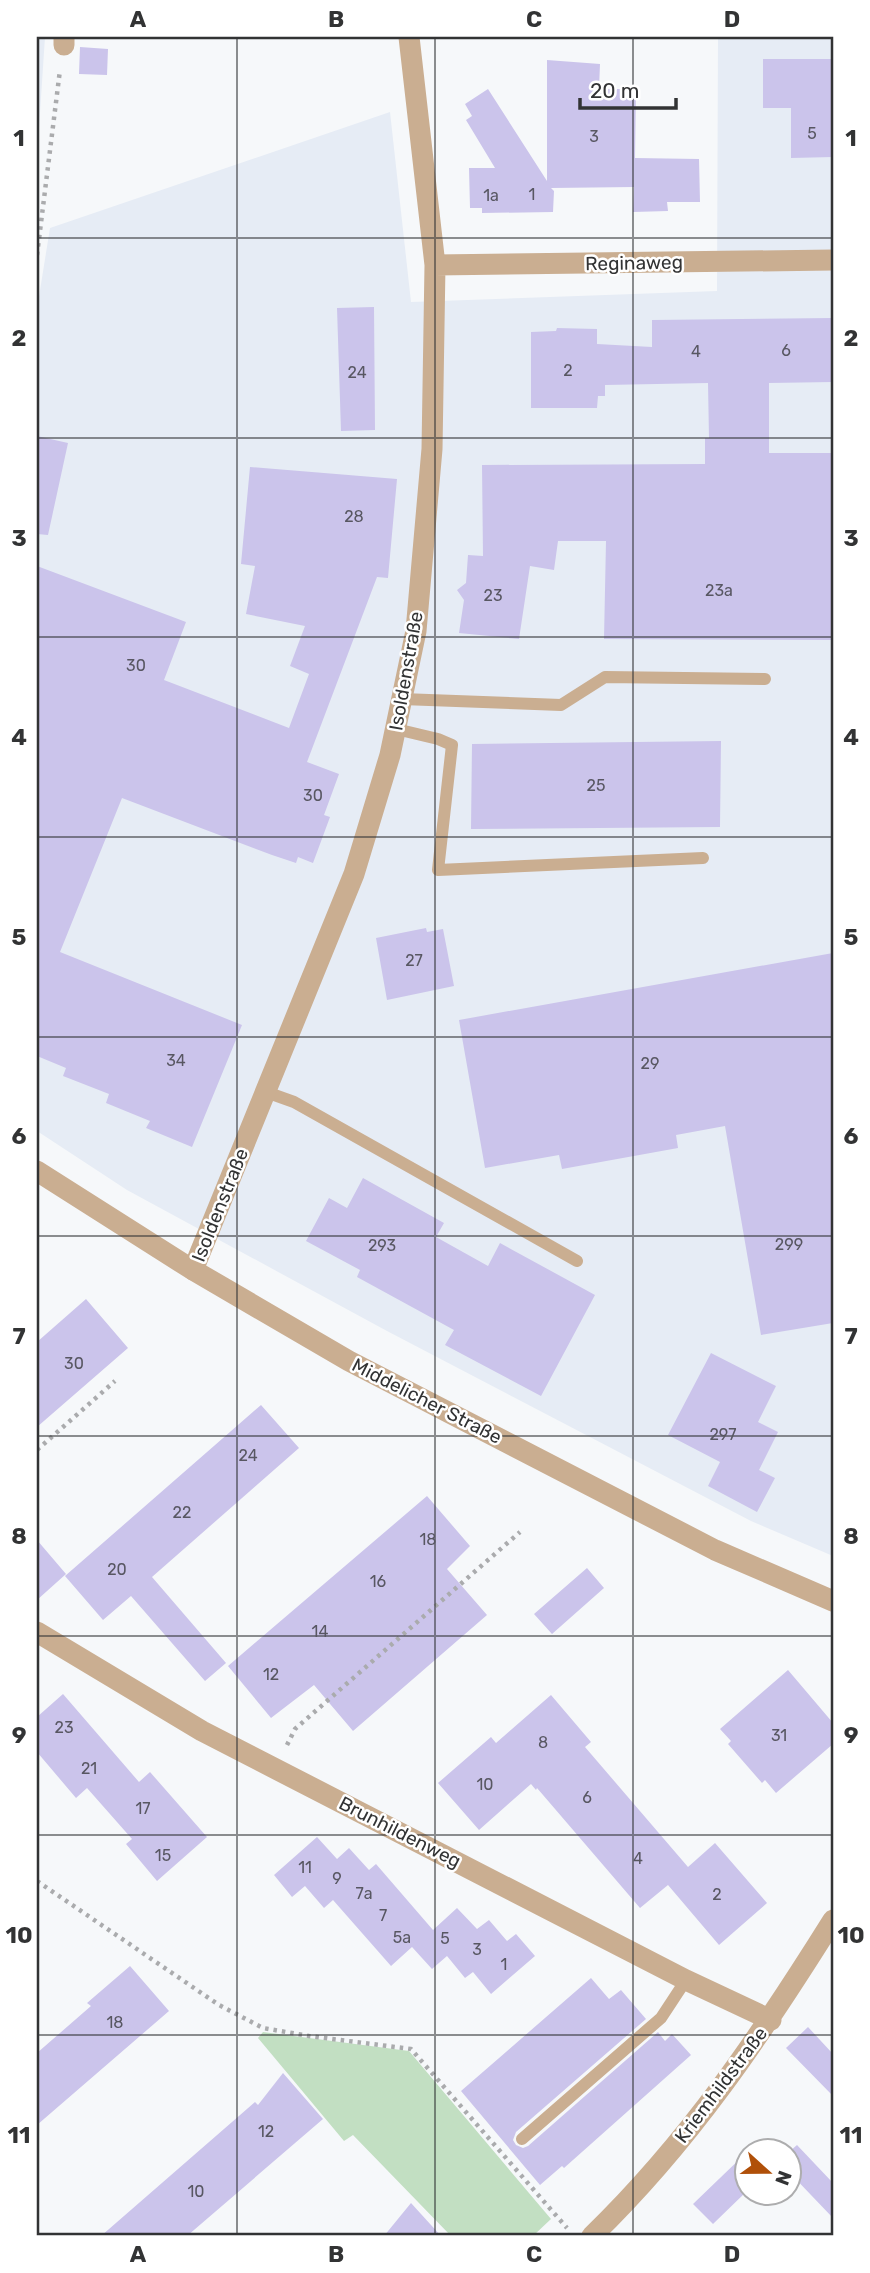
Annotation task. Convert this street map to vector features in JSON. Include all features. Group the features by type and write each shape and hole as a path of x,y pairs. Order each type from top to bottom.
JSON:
{"street":[{"name":"Isoldenstraße","path":"193,1270 354,874 390,755 416,632 432,449 435,265 409,37"},
{"name":"Reginaweg","path":"435,265 833,260"},
{"name":"Middelicher Straße","path":"37,1171 193,1270 361,1367 715,1550 833,1601"},
{"name":"Brunhildenweg","path":"37,1632 202,1731 686,1980 771,2020"},
{"name":"Kriemhildstraße","path":"592,2236 631,2198 689,2130 771,2020 833,1920"}],"lane":[{"path":"402,699 561,705 605,677 765,679"},
{"path":"396,729 452,745 438,870 703,858"},
{"path":"266,1092 294,1102 577,1261"},
{"path":"522,2139 660,2018 686,1980"}],"path":[{"path":"37,255 64,41"},
{"path":"37,1450 115,1381"},
{"path":"276,1768 295,1729 520,1532"},
{"path":"37,1881 219,2005 263,2028 411,2049 575,2236"}],"shaded area":[{"path":"37,37 45,37 37,158"},
{"path":"718,37 833,37 833,1556 751,1521 387,1331 127,1190 37,1131 37,309 50,228 390,112 411,302 717,291"}],"green space":[{"path":"263,2032 409,2051 551,2219 533,2236 451,2236 353,2135 344,2141 258,2038"}],"building":[{"path":"80,47 108,49 107,75 79,74"},
{"path":"763,59 833,59 833,157 791,158 791,108 763,108"},
{"path":"547,60 600,64 599,89 636,89 635,158 699,159 700,202 667,202 668,211 633,212 634,187 551,188 554,191 553,212 482,213 482,208 470,208 469,168 495,168 466,120 472,116 465,104 488,89 547,181"},
{"path":"374,307 375,430 341,431 337,308"},
{"path":"833,318 833,382 769,383 769,453 833,453 833,640 604,639 606,541 558,541 554,570 530,566 519,639 459,633 464,600 457,590 466,583 468,555 483,556 482,465 705,464 705,438 709,438 708,383 605,385 605,396 598,396 597,408 531,408 531,332 556,331 557,328 597,329 597,344 652,347 652,320"},
{"path":"37,436 68,443 48,535 37,534"},
{"path":"250,467 397,479 388,578 377,577 307,762 339,774 324,815 330,817 313,863 298,857 296,863 272,855 122,798 60,952 242,1025 192,1147 146,1128 150,1121 106,1103 109,1094 63,1076 66,1068 37,1056 37,566 186,622 164,680 289,728 309,674 290,666 305,626 246,614 255,566 241,564"},
{"path":"721,741 720,827 471,829 472,744"},
{"path":"426,928 427,932 443,929 454,986 387,1000 376,938"},
{"path":"833,953 833,1323 761,1335 725,1126 676,1135 678,1148 562,1169 559,1155 485,1168 459,1020"},
{"path":"363,1178 444,1223 436,1237 488,1266 500,1243 595,1295 541,1396 445,1345 454,1330 357,1277 360,1270 306,1241 329,1198 347,1208"},
{"path":"86,1299 128,1348 37,1427 37,1342"},
{"path":"711,1353 776,1386 758,1422 778,1432 759,1470 775,1478 757,1512 708,1486 720,1462 668,1435"},
{"path":"261,1405 299,1448 152,1577 226,1663 205,1681 131,1596 103,1620 65,1576"},
{"path":"427,1496 470,1546 447,1569 487,1615 353,1731 314,1685 271,1718 228,1666"},
{"path":"37,1540 66,1574 37,1600"},
{"path":"587,1568 604,1588 552,1634 534,1614"},
{"path":"788,1670 833,1723 833,1744 776,1793 765,1780 762,1783 728,1744 731,1741 720,1729"},
{"path":"63,1694 139,1782 150,1772 207,1837 157,1881 126,1844 132,1839 87,1788 76,1798 37,1752 37,1717"},
{"path":"551,1695 591,1742 585,1747 688,1867 715,1843 767,1903 719,1945 668,1885 640,1908 531,1784 479,1830 438,1783 491,1737 496,1743"},
{"path":"317,1837 337,1859 349,1848 369,1870 376,1864 433,1930 457,1908 477,1929 489,1920 507,1941 516,1934 535,1956 491,1994 473,1972 465,1978 447,1956 432,1969 412,1947 391,1966 333,1900 324,1908 305,1886 292,1897 274,1875"},
{"path":"130,1966 169,2011 37,2125 37,2053 91,2006 87,2003"},
{"path":"591,1978 609,1999 621,1990 646,2019 516,2132 513,2140 516,2145 523,2148 528,2146 658,2032 665,2041 672,2034 691,2055 564,2168 562,2166 540,2185 461,2091"},
{"path":"808,2027 833,2054 833,2096 786,2048"},
{"path":"283,2073 323,2119 187,2236 101,2236 255,2102 258,2105"},
{"path":"804,2152 833,2183 833,2218 804,2188"},
{"path":"734,2165 734,2204 713,2224 693,2204"},
{"path":"411,2203 441,2236 384,2236"}]}
